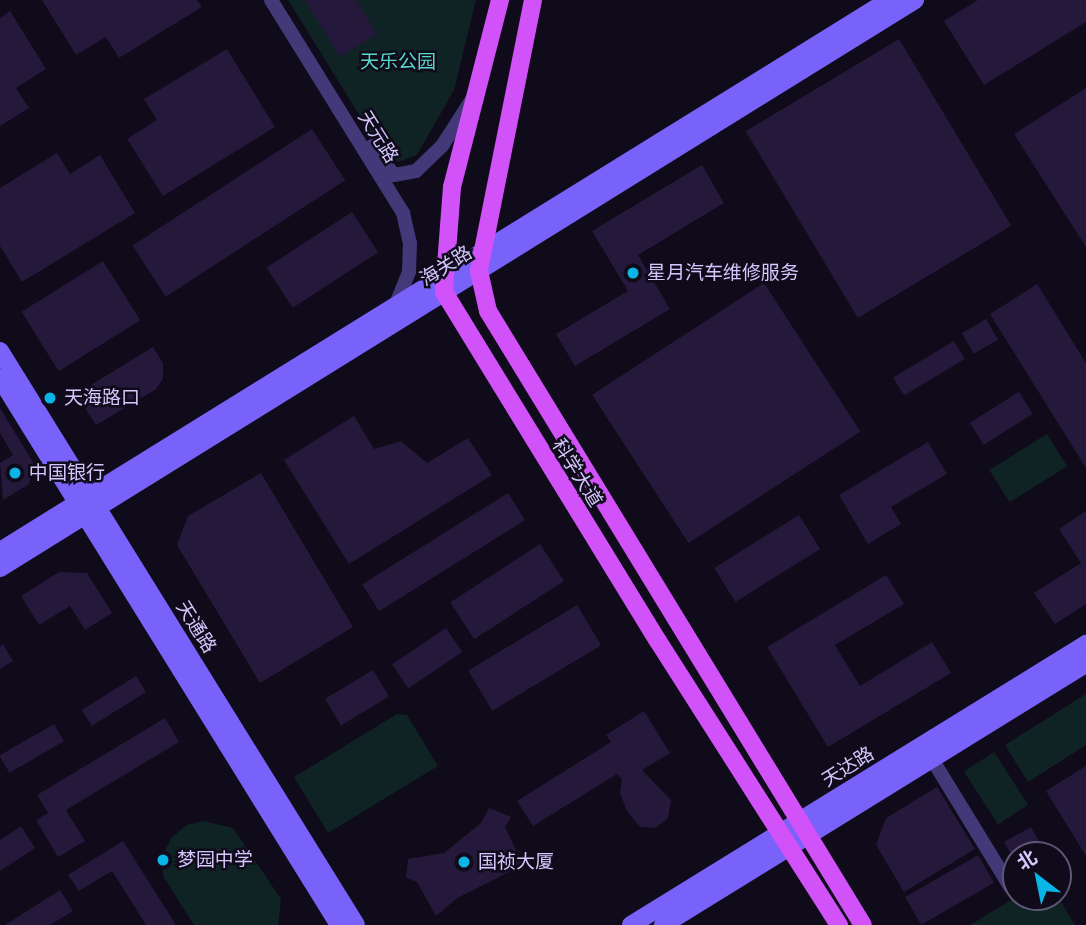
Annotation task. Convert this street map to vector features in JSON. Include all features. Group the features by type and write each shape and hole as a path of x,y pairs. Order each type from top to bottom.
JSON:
{"main road":[{"path":"445,283 452,187 500,0"},
{"name":"科学大道","path":"533,0 508,107 479,271 488,311 863,925"},
{"name":"科学大道","path":"445,283 657,641 839,925"}],"street":[{"name":"天元路","path":"271,0 403,213 410,243 410,272 396,305"},
{"name":"天元路","path":"282,0 379,158 394,175 416,171 442,146 476,94"},
{"name":"海关路","path":"0,551 88,505 445,283 483,251 889,0"},
{"name":"海关路","path":"0,568 88,505 396,305 479,271 915,0"},
{"name":"天通路","path":"0,351 88,505 339,925"},
{"name":"天通路","path":"0,378 88,505 356,925"},
{"name":"天达路","path":"803,829 1086,644"},
{"name":"天达路","path":"631,925 932,759 1086,664"},
{"path":"932,759 1002,873"},
{"name":"天达路","path":"663,925 786,839"}],"green space":[{"name":"天乐公园","path":"288,0 476,0 454,90 417,155 398,162 381,150"},
{"path":"1047,434 1067,466 1009,502 989,470"},
{"path":"1086,694 1086,745 1028,782 1005,745"},
{"path":"397,714 407,715 438,766 328,833 294,777"},
{"path":"994,752 1028,805 998,824 964,772"},
{"path":"203,821 233,828 281,899 278,925 194,925 163,876 162,856 172,837 187,825"},
{"path":"1002,906 1002,911 1066,911 1075,925 970,925"}],"building":[{"path":"42,0 197,0 202,7 119,58 106,37 76,55"},
{"path":"305,0 356,0 377,34 340,57"},
{"path":"978,0 1086,0 1086,22 984,85 944,21"},
{"path":"10,11 46,69 16,88 29,108 0,126 0,18"},
{"path":"899,39 1011,226 858,318 746,131"},
{"path":"227,49 275,127 163,196 127,139 157,120 144,99"},
{"path":"1086,88 1086,247 1014,134"},
{"path":"312,129 345,180 166,297 133,246"},
{"path":"57,153 70,174 100,155 135,213 22,282 0,246 0,188"},
{"name":"星月汽车维修服务","path":"702,165 724,203 638,255 670,309 575,366 556,334 628,291 592,231"},
{"path":"352,212 378,252 293,308 266,268"},
{"path":"103,261 140,320 59,371 22,312"},
{"path":"764,283 860,431 688,543 592,395"},
{"path":"1037,284 1086,363 1086,468 990,314"},
{"path":"986,319 998,340 974,354 962,333"},
{"path":"954,341 965,359 904,396 893,378"},
{"path":"153,347 163,363 163,379 156,389 96,425 76,394"},
{"path":"1019,392 1033,414 984,445 970,423"},
{"name":"中国银行","path":"0,408 33,462 29,484 3,500 0,463 13,455 0,433"},
{"path":"354,416 374,449 401,441 427,463 468,438 492,475 349,564 284,460"},
{"path":"928,442 947,474 891,507 901,524 868,544 839,495"},
{"path":"261,473 353,627 260,683 177,545 188,516"},
{"path":"508,493 525,520 379,611 362,584"},
{"path":"1086,511 1086,604 1055,624 1034,593 1081,563 1059,529"},
{"path":"799,515 820,549 735,602 714,568"},
{"path":"540,544 564,581 474,639 450,602"},
{"path":"59,572 87,573 112,613 85,630 70,606 39,625 21,596"},
{"path":"886,575 904,604 835,645 860,686 932,642 951,673 828,747 767,647"},
{"path":"577,605 601,645 492,711 468,670"},
{"path":"446,628 462,652 408,688 392,664"},
{"path":"3,644 13,661 0,669 0,646"},
{"path":"373,670 389,697 341,725 325,699"},
{"path":"136,676 146,692 92,726 82,710"},
{"path":"644,711 670,753 642,770 671,800 668,818 656,828 640,827 627,811 620,793 622,779 617,774 533,826 517,801 611,742 606,735"},
{"path":"165,718 179,742 66,810 85,841 58,857 36,820 48,813 37,795"},
{"path":"54,724 64,741 9,773 0,755"},
{"path":"1086,766 1086,856 1046,791"},
{"path":"937,787 975,849 904,892 876,845 886,818"},
{"name":"国祯大厦","path":"489,808 511,817 505,827 523,865 457,898 436,916 417,882 406,878 408,859 444,853 481,823"},
{"path":"21,826 35,848 0,871 0,840"},
{"path":"1031,827 1039,841 1006,841"},
{"path":"123,841 176,925 146,925 112,871 79,891 68,875"},
{"path":"978,855 994,883 921,925 905,897"},
{"path":"60,890 73,911 50,925 5,925"}],"place":[{"name":"星月汽车维修服务","path":"633,273"},
{"name":"天海路口","path":"50,398"},
{"name":"中国银行","path":"15,473"},
{"name":"梦园中学","path":"163,860"},
{"name":"国祯大厦","path":"464,862"}]}
